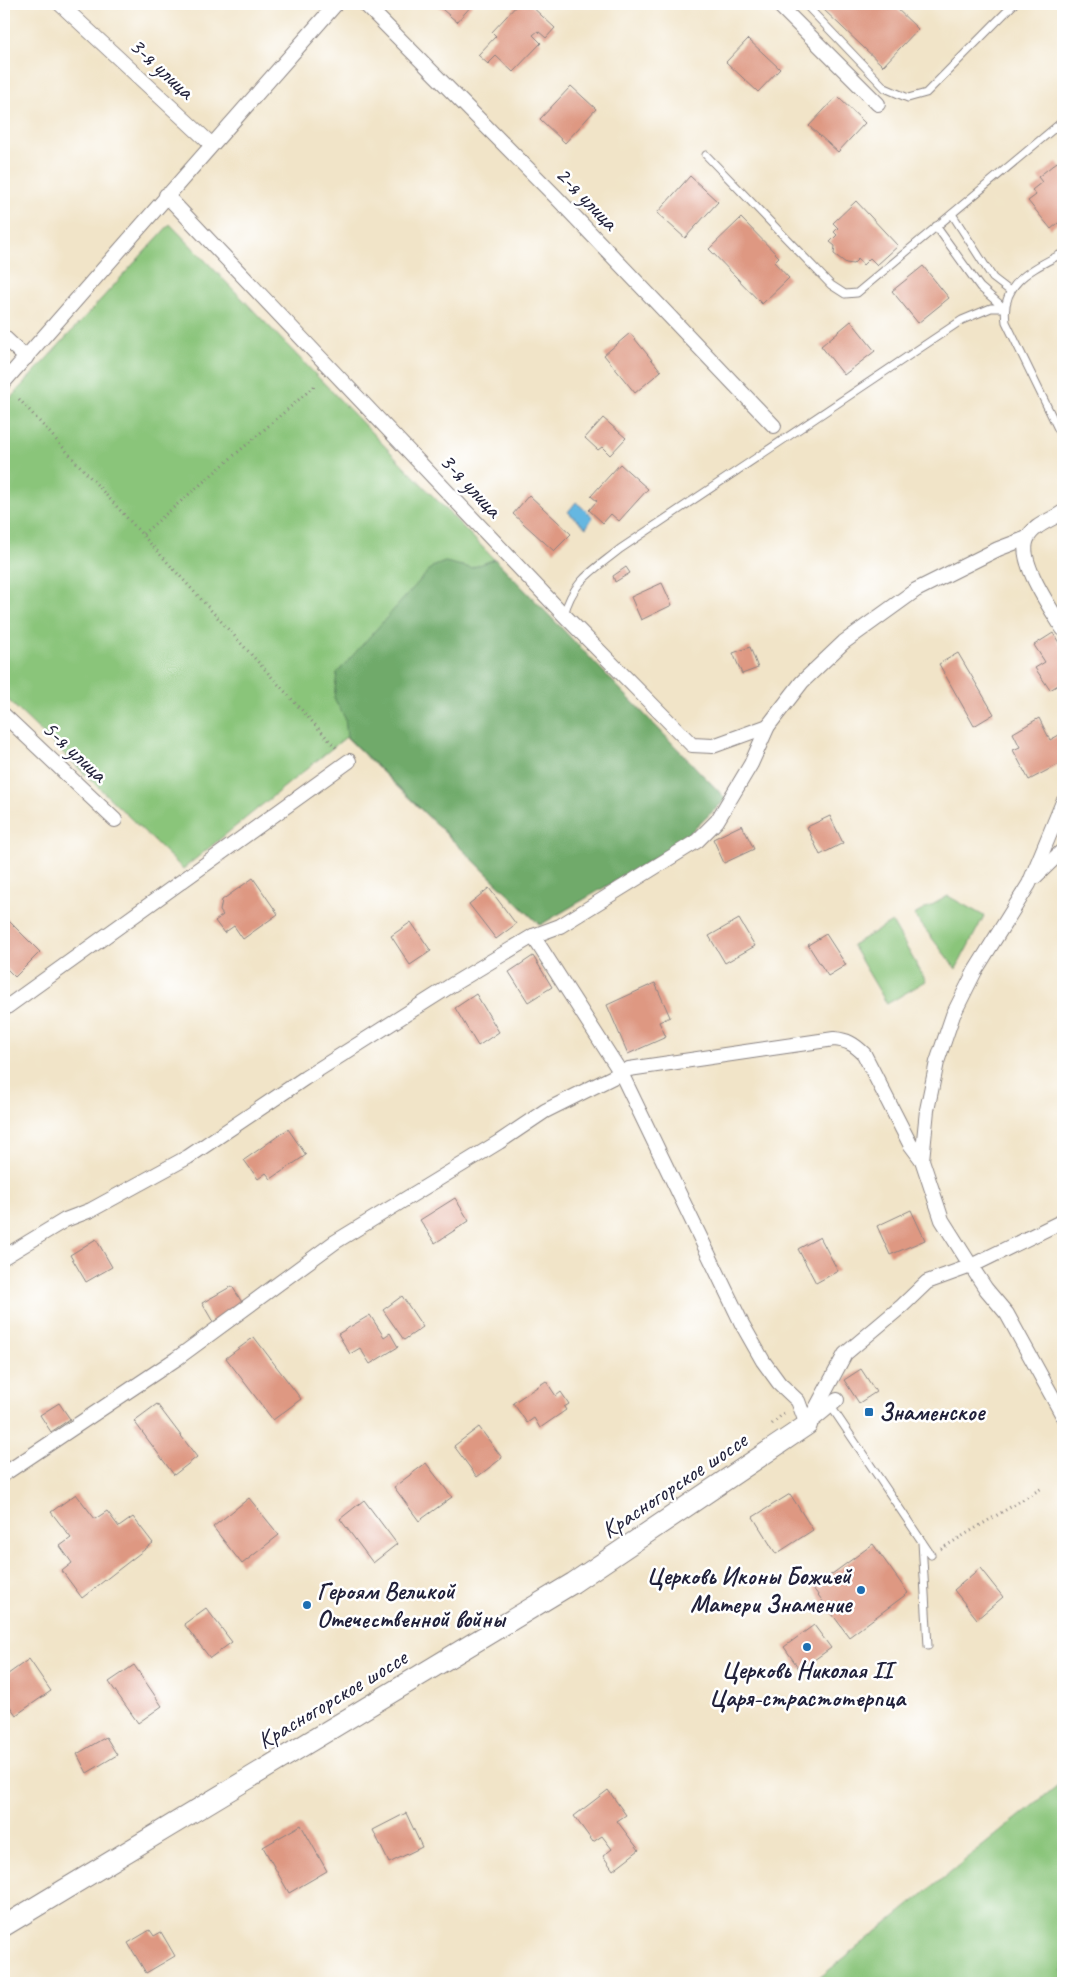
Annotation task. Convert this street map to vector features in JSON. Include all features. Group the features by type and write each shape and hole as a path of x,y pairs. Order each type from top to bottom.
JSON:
{"street":[{"name":"3-я улица","path":"60,4 211,144"},
{"path":"4,382 166,195 336,4"},
{"name":"2-я улица","path":"365,4 556,197 774,426"},
{"path":"778,4 878,104"},
{"name":"3-я улица","path":"166,195 564,615 692,745 713,746 768,726"},
{"path":"4,337 26,358"},
{"path":"4,1257 65,1220 91,1210 188,1157 313,1073 533,936 560,926 698,841 717,821 751,764 768,726 802,682 844,642 916,590 998,549 1027,538 1038,527 1063,512"},
{"path":"1027,538 1024,549 1026,561 1044,599 1063,629"},
{"name":"5-я улица","path":"4,715 115,820"},
{"path":"4,1009 349,761"},
{"path":"922,1160 927,1110 937,1062 954,1015 975,971 1029,884 1063,802"},
{"path":"1029,884 1063,850"},
{"path":"533,936 621,1073 742,1324 763,1361 779,1383 798,1401 808,1425"},
{"path":"4,1474 176,1359 335,1242 499,1142 545,1111 629,1069 834,1039 845,1040 854,1044 864,1054 910,1144 922,1160 942,1220 986,1289 1007,1314 1063,1416"},
{"path":"808,1425 845,1354 902,1306 927,1282 971,1266 1063,1221"},
{"path":"808,1425 834,1403"},
{"name":"Красногорское шоссе","path":"4,1926 573,1583 808,1425"}],"lane":[{"path":"805,4 885,88 908,98 926,92 1014,4"},
{"path":"706,154 831,285 844,294 857,293 1063,121"},
{"path":"952,214 993,278 1010,291"},
{"path":"936,226 980,287 1004,308"},
{"path":"1063,253 1026,273 1010,291 1004,308 1006,322 1063,438"},
{"path":"564,615 568,598 576,584 620,549 962,320 991,308 1004,308"},
{"path":"834,1403 932,1555"},
{"path":"922,1540 928,1646"}],"path":[{"path":"143,534 317,384"},
{"path":"19,399 349,761"},
{"path":"932,1555 1042,1488"}],"green space":[{"path":"170,224 726,799 677,845 540,925 346,737 183,869 4,696 4,405"},
{"path":"495,559 726,799 677,845 540,925 347,737 345,718 334,698 337,673 432,567 445,562 471,568"},
{"path":"948,896 984,916 956,969 914,915"},
{"path":"892,922 926,981 887,1004 852,945"},
{"path":"1063,1781 1063,1983 813,1983"}],"water":[{"path":"576,502 593,517 586,528 568,512"}],"building":[{"path":"436,4 473,4 457,22"},
{"path":"518,4 529,4 555,28 546,38 538,31 533,35 541,43 513,72 496,56 488,64 478,55 496,36 492,32"},
{"path":"826,4 892,4 918,29 883,66 822,8"},
{"path":"748,39 780,69 758,92 726,62"},
{"path":"571,86 596,109 565,143 540,119"},
{"path":"837,96 865,123 838,152 809,126"},
{"path":"1057,162 1063,170 1063,219 1051,229 1028,201 1036,195 1032,190 1042,182 1038,177"},
{"path":"690,176 718,202 685,238 657,213"},
{"path":"856,201 898,246 877,265 870,258 863,265 858,259 853,264 846,263 834,254 835,246 830,242 837,235 834,232 838,228 833,223"},
{"path":"741,218 779,257 774,262 789,278 762,304 709,249"},
{"path":"923,266 949,298 918,323 892,291"},
{"path":"851,321 875,351 844,375 821,346"},
{"path":"630,333 661,371 635,393 604,355"},
{"path":"603,418 626,438 610,455 602,447 598,450 585,438"},
{"path":"620,464 648,489 619,521 611,514 603,523 589,510 597,501 591,496"},
{"path":"529,495 571,534 554,551 513,514"},
{"path":"626,567 630,573 615,582 613,576"},
{"path":"662,583 672,605 641,620 631,597"},
{"path":"1053,633 1063,649 1063,682 1050,690 1035,668 1045,662 1034,645"},
{"path":"750,647 758,668 742,674 733,653"},
{"path":"958,653 994,714 974,726 939,664"},
{"path":"1039,718 1050,740 1059,735 1063,744 1063,762 1029,780 1013,750 1020,747 1013,733"},
{"path":"830,816 843,843 820,855 807,827"},
{"path":"742,825 754,849 724,863 713,839"},
{"path":"253,878 278,914 243,939 234,926 224,933 215,921 223,915 220,911 222,900"},
{"path":"489,888 516,924 496,939 469,904"},
{"path":"4,916 40,952 15,977 4,966"},
{"path":"739,919 755,946 725,963 709,936"},
{"path":"411,922 431,951 410,965 391,936"},
{"path":"826,934 846,965 828,976 808,945"},
{"path":"533,956 552,987 528,1002 509,972"},
{"path":"655,983 670,1017 659,1022 666,1037 628,1054 607,1005"},
{"path":"476,994 499,1032 478,1046 455,1008"},
{"path":"288,1129 306,1155 271,1179 266,1173 258,1179 244,1160"},
{"path":"455,1198 469,1221 435,1243 420,1220"},
{"path":"911,1210 925,1240 890,1255 877,1226"},
{"path":"820,1237 838,1271 816,1283 798,1249"},
{"path":"96,1239 112,1267 86,1282 70,1255"},
{"path":"232,1286 243,1304 213,1322 202,1303"},
{"path":"402,1296 423,1327 404,1340 383,1310"},
{"path":"370,1315 384,1337 390,1333 398,1347 370,1364 360,1348 350,1354 338,1334"},
{"path":"254,1337 301,1399 273,1420 226,1358"},
{"path":"861,1369 876,1392 859,1403 844,1380"},
{"path":"546,1381 556,1396 561,1392 569,1404 564,1407 566,1410 540,1428 534,1418 527,1423 513,1403"},
{"path":"59,1403 70,1419 51,1432 40,1415"},
{"path":"157,1404 197,1457 174,1475 134,1421"},
{"path":"479,1427 502,1458 477,1477 454,1446"},
{"path":"426,1463 452,1497 419,1521 394,1487"},
{"path":"76,1494 95,1519 107,1511 119,1527 133,1517 153,1543 82,1598 62,1571 72,1563 60,1546 71,1538 51,1512"},
{"path":"790,1494 813,1530 776,1554 753,1517"},
{"path":"249,1498 279,1535 242,1564 213,1527"},
{"path":"364,1500 397,1544 373,1563 340,1519"},
{"name":"Церковь Иконы Божией Матери Знамение","path":"873,1544 908,1593 849,1637 813,1588"},
{"path":"980,1568 1003,1597 977,1619 954,1590"},
{"path":"206,1608 232,1642 210,1658 184,1624"},
{"name":"Церковь Николая II Царя-страстотерпца","path":"814,1625 831,1648 800,1670 784,1647"},
{"path":"29,1659 51,1691 16,1715 4,1698 4,1677"},
{"path":"134,1665 162,1706 138,1723 109,1682"},
{"path":"106,1737 117,1755 87,1773 77,1754"},
{"path":"608,1790 626,1815 617,1821 639,1850 613,1870 603,1856 612,1849 602,1836 593,1842 574,1816"},
{"path":"406,1813 422,1847 389,1863 373,1830"},
{"path":"301,1825 327,1871 289,1893 263,1847"},
{"path":"150,1930 154,1936 161,1932 175,1956 146,1973 128,1943"}],"place":[{"name":"Знаменское","path":"869,1412"},
{"name":"Церковь Иконы Божией Матери Знамение","path":"861,1590"},
{"name":"Героям Великой Отечественной войны","path":"307,1605"},
{"name":"Церковь Николая II Царя-страстотерпца","path":"807,1647"}]}
